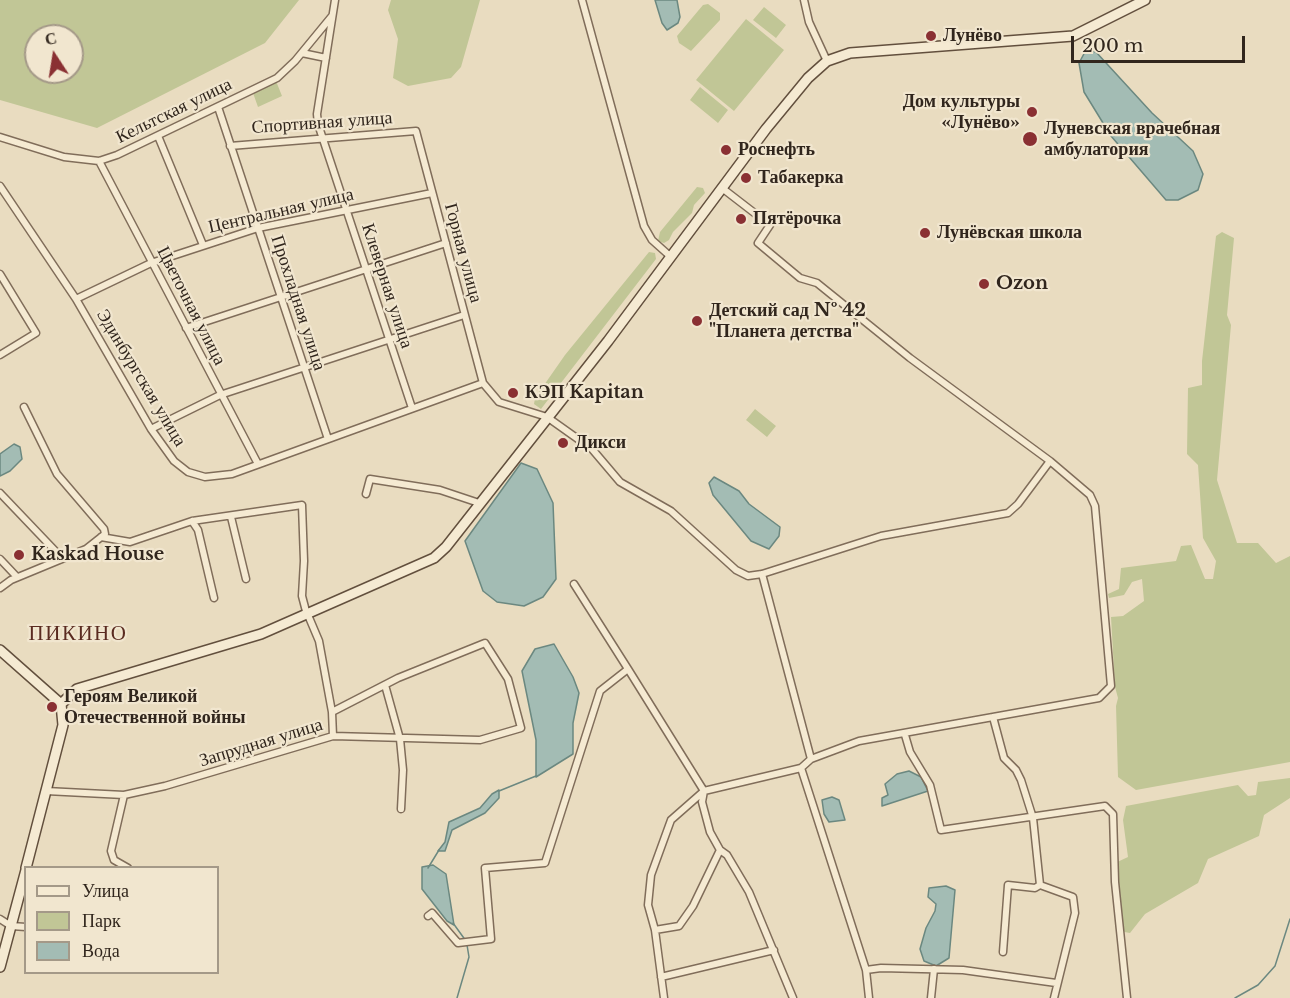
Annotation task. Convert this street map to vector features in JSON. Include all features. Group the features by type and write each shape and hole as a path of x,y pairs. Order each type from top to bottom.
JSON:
{"street":[{"name":"Клеверная улица","path":"335,0 317,114 412,408"},
{"path":"582,0 644,226 652,240 670,257"},
{"path":"804,0 809,22 827,61"},
{"path":"61,704 77,689 261,634 434,558 446,547 808,78 827,61 850,53 1073,36 1145,0"},
{"name":"Кельтская улица","path":"0,137 64,157 99,161 158,136 277,78 302,53 332,15"},
{"path":"302,53 326,58"},
{"name":"Прохладная улица","path":"218,107 328,439"},
{"name":"Спортивная улица","path":"230,146 416,131"},
{"name":"Горная улица","path":"416,131 483,383"},
{"path":"158,136 203,245"},
{"name":"Цветочная улица","path":"99,161 258,464"},
{"name":"Эдинбургская улица","path":"0,186 76,299 151,429 174,461 189,472 205,477 217,477 483,383"},
{"path":"664,998 655,930 648,905 651,875 662,838 679,811 704,791 801,768 811,759 859,741 887,735 905,735 1099,698 1111,686 1095,506 1089,495 1050,461 910,358 817,284 800,278 758,243 770,225 722,188"},
{"name":"Центральная улица","path":"76,299 151,263 258,228 432,193"},
{"path":"186,328 446,243"},
{"path":"0,274 36,333 0,356"},
{"path":"151,429 220,395 464,315"},
{"path":"483,383 499,402 547,417 592,448 620,482 671,511 736,570 748,576 762,574 881,536 1008,513 1018,504 1050,461"},
{"path":"0,588 17,577 86,549 105,534 104,529 57,474 24,407"},
{"path":"366,494 370,479 440,490 478,503"},
{"path":"0,493 62,558"},
{"path":"101,537 130,542 192,521 302,505 304,561 302,596 307,615 319,641 332,712 333,736"},
{"path":"231,517 246,579"},
{"path":"192,521 198,530 214,598"},
{"path":"0,559 17,577"},
{"path":"762,574 811,759"},
{"path":"574,584 704,791 702,802 711,832 720,850 727,855 749,892 793,998"},
{"name":"Запрудная улица","path":"46,791 124,795 165,786 333,736 480,740 521,728 508,679 485,642 385,685"},
{"path":"1,655 61,704 63,725 27,866"},
{"path":"428,916 432,914 458,943 491,939 485,868 545,863 600,691 628,669"},
{"path":"332,712 385,685 400,739 404,770 401,809"},
{"path":"993,717 1004,758 1016,770 1021,780 1033,818 1040,885"},
{"path":"905,735 910,752 930,785 941,830 1105,806 1113,814 1115,882 1127,998"},
{"path":"801,768 866,970 869,998"},
{"path":"124,795 111,851 114,860 126,866"},
{"path":"655,930 679,926 693,906 720,850"},
{"path":"0,968 24,877"},
{"path":"1003,952 1008,885 1035,888 1040,885 1073,897 1075,913 1054,998"},
{"path":"0,919 11,926 24,927"},
{"path":"661,977 774,950"},
{"path":"932,998 934,969"},
{"path":"866,970 963,970 1056,983"}],"green space":[{"path":"0,0 299,0 265,43 97,128 0,100"},
{"path":"391,0 480,0 461,67 451,78 408,86 393,78 398,39 388,10"},
{"path":"708,4 720,13 720,20 691,51 679,43 677,36 703,5"},
{"path":"764,7 786,25 776,38 753,20"},
{"path":"746,19 784,50 734,111 696,80"},
{"path":"276,81 282,96 258,107 253,93"},
{"path":"700,87 728,110 718,123 690,100"},
{"path":"697,187 703,188 705,193 694,205 692,213 673,232 669,240 664,243 658,241 660,232"},
{"path":"1222,232 1234,238 1227,315 1231,325 1217,480 1237,543 1258,543 1276,563 1290,556 1290,762 1136,790 1118,777 1116,706 1118,698 1115,687 1111,617 1123,616 1144,601 1142,579 1132,582 1124,595 1109,598 1108,594 1119,589 1121,568 1176,561 1181,546 1191,545 1205,579 1213,579 1216,561 1203,538 1198,465 1187,454 1188,388 1202,385 1202,361 1216,236"},
{"path":"649,252 655,253 656,259 541,409 534,404 535,398 565,355"},
{"path":"755,409 776,426 767,437 746,420"},
{"path":"1290,778 1290,798 1264,815 1259,836 1208,859 1198,883 1145,914 1130,933 1119,931 1113,864 1128,857 1123,820 1126,806 1238,785 1248,796 1256,795 1258,782"}],"water":[{"path":"655,0 677,0 680,17 678,23 667,30 662,23"},
{"path":"1086,50 1096,52 1152,113 1193,151 1203,174 1198,190 1178,200 1166,200 1111,136 1084,92 1079,63"},
{"path":"14,444 20,447 22,459 10,471 0,476 0,454"},
{"path":"521,463 537,469 553,503 556,579 543,597 524,606 497,602 483,591 465,541"},
{"path":"714,477 739,491 749,504 780,527 779,536 769,549 751,541 713,495 709,483"},
{"path":"554,644 573,677 579,693 573,723 573,754 536,777 536,740 522,671 535,649"},
{"path":"909,771 921,777 928,791 882,806 882,798 888,795 885,784 897,774"},
{"path":"499,790 499,798 485,813 452,830 445,851 438,851 445,842 449,822 480,808 492,794"},
{"path":"832,797 839,800 845,820 829,822 824,814 822,800"},
{"path":"433,865 446,874 454,925 447,921 422,889 422,867"},
{"path":"946,886 955,890 949,958 936,966 924,961 920,949 926,928 935,911 936,904 928,897 929,888"}],"waterway":[{"path":"499,791 536,776"},
{"path":"428,868 439,850"},
{"path":"1235,998 1258,985 1275,966 1290,919"},
{"path":"453,923 466,941"},
{"path":"457,998 469,957 467,945"}],"place":[{"name":"Лунёво","path":"931,36"},
{"name":"Дом культуры «Лунёво»","path":"1032,112"},
{"name":"Луневская врачебная амбулатория","path":"1030,139"},
{"name":"Роснефть","path":"726,150"},
{"name":"Табакерка","path":"746,178"},
{"name":"Пятёрочка","path":"741,219"},
{"name":"Лунёвская школа","path":"925,233"},
{"name":"Ozon","path":"984,284"},
{"name":"Детский сад № 42 \"Планета детства\"","path":"697,321"},
{"name":"КЭП Kapitan","path":"513,393"},
{"name":"Дикси","path":"563,443"},
{"name":"Kaskad House","path":"19,555"},
{"name":"Героям Великой Отечественной войны","path":"52,707"}],"district":[{"name":"ПИКИНО","path":"78,634"}]}
